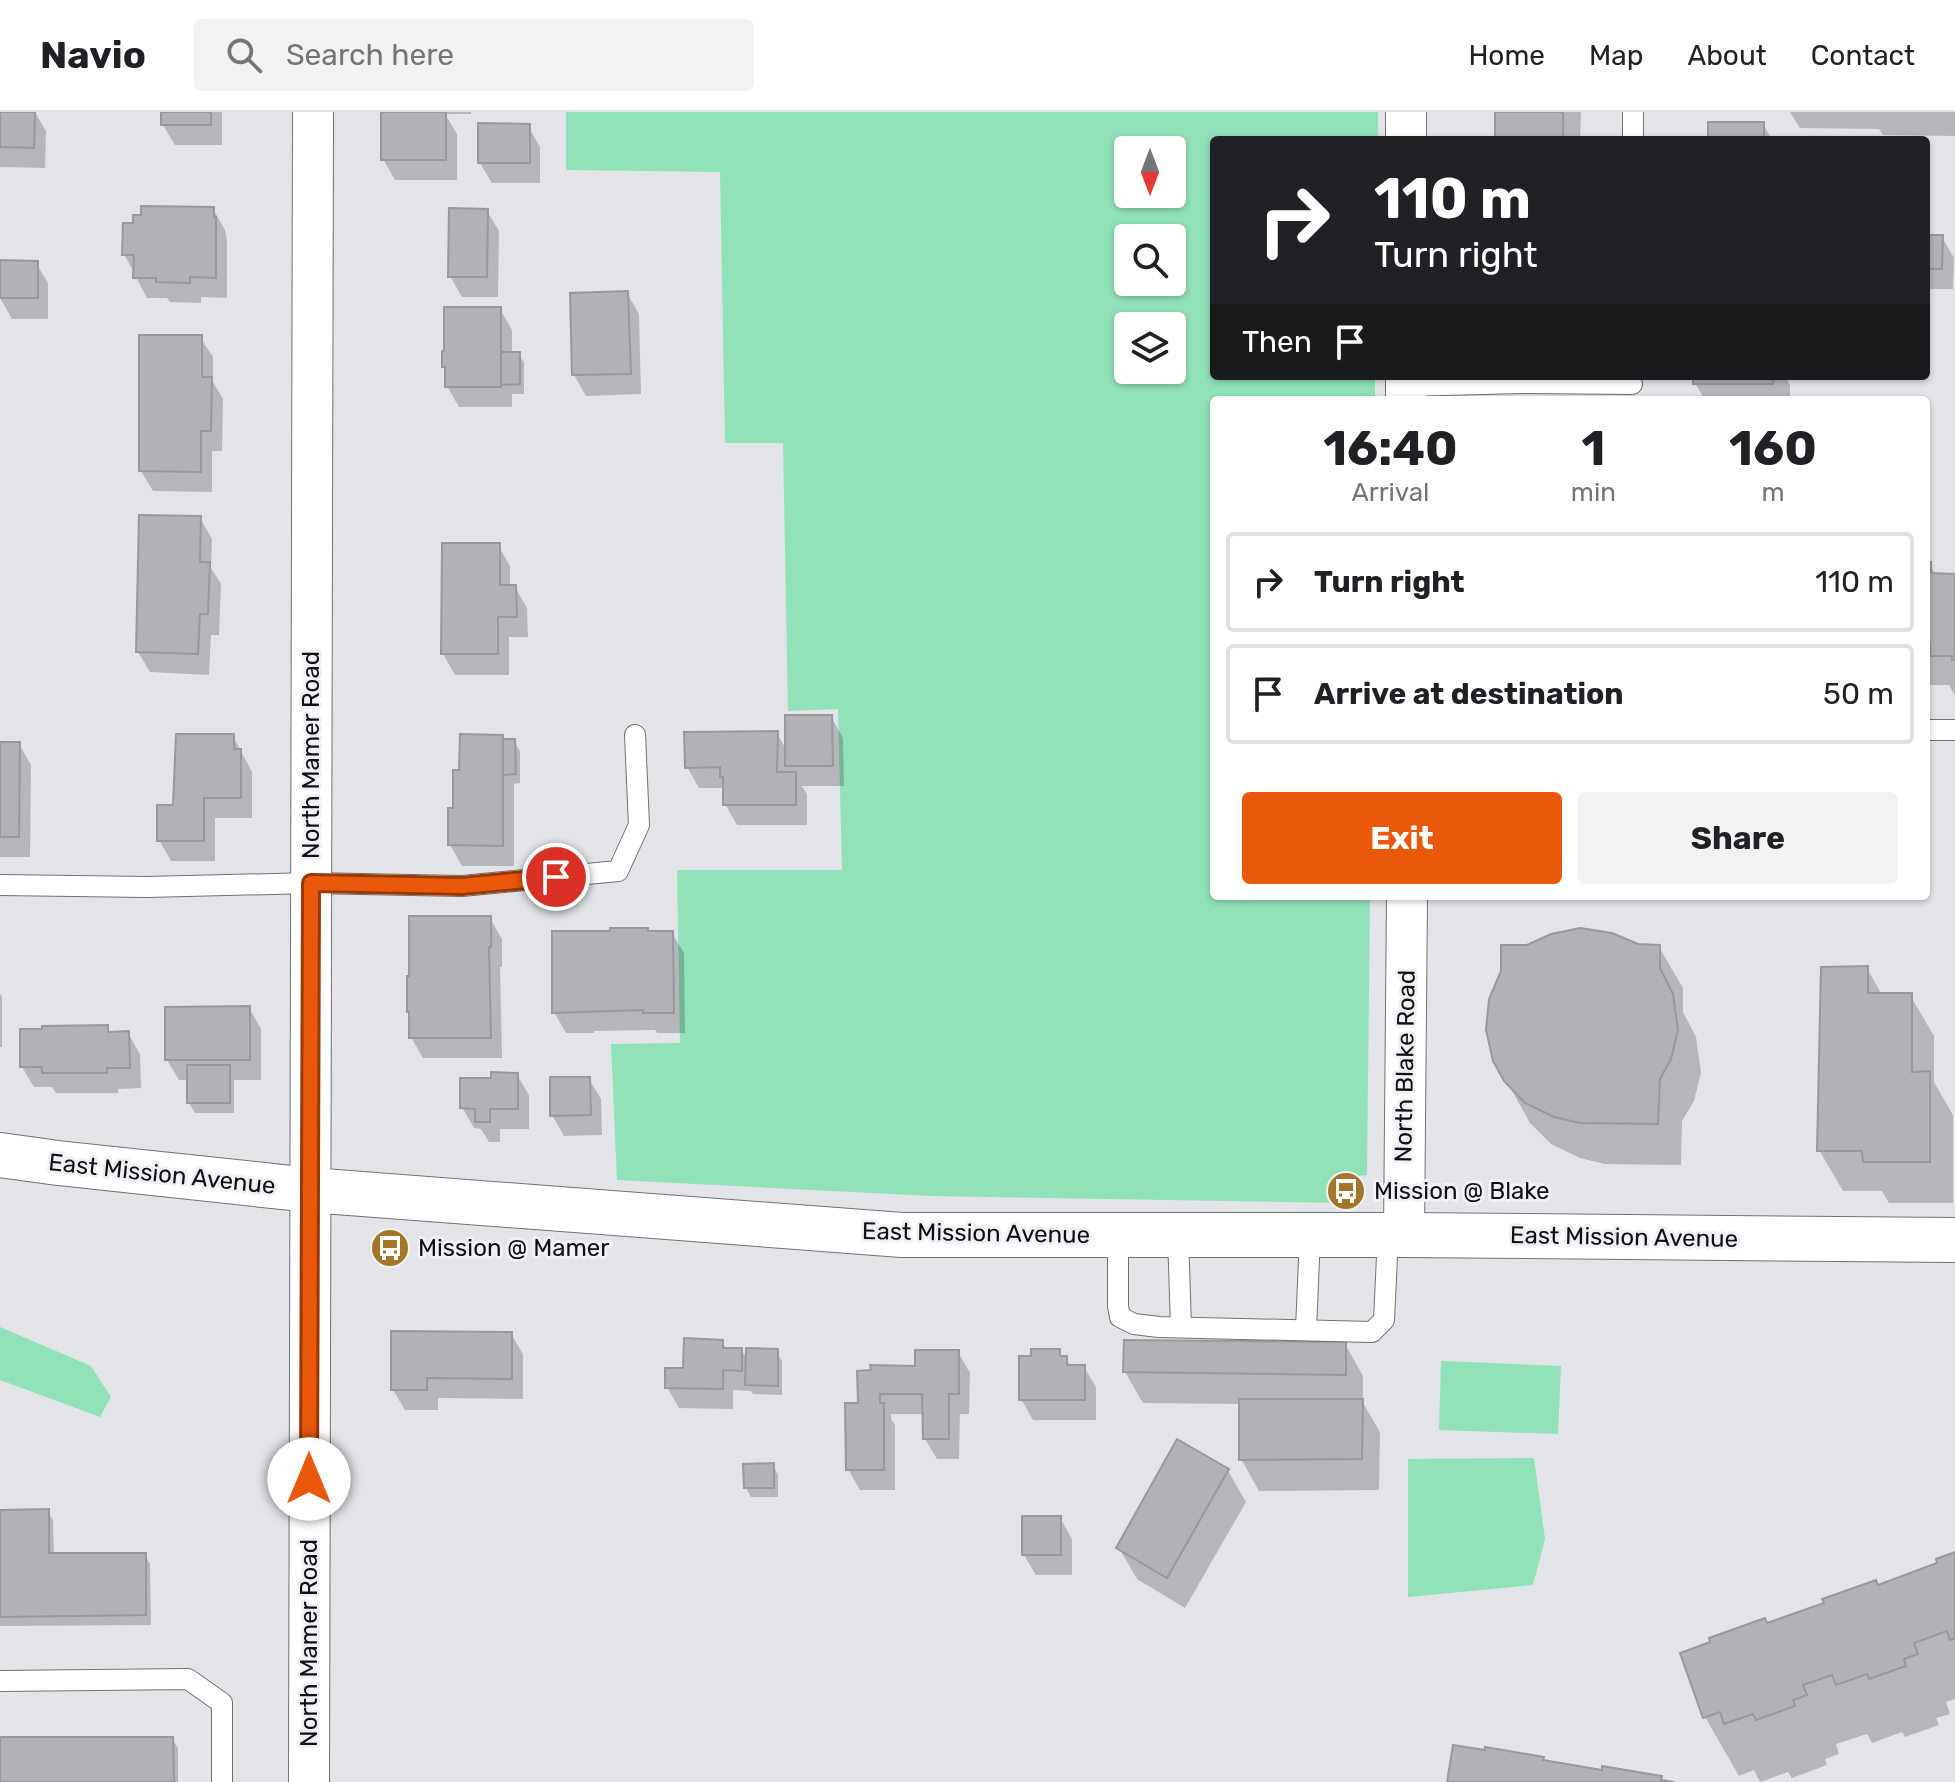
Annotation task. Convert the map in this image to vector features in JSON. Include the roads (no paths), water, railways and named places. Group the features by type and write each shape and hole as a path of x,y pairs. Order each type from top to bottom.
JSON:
{"street":[{"name":"North Mamer Road","path":"309,1782 313,112"},
{"path":"1406,112 1406,136"},
{"name":"North Blake Road","path":"1396,1235 1407,900"},
{"name":"East Mission Avenue","path":"0,1155 310,1190 902,1235 1955,1240"}],"lane":[{"path":"1633,112 1633,136"},
{"path":"1406,387 1521,383 1632,387"},
{"path":"1930,730 1955,730"},
{"path":"0,885 147,887 311,883 462,886 618,871 639,825 635,735"},
{"path":"1118,1235 1118,1306 1120,1317 1134,1324 1372,1332 1384,1320 1396,1235"},
{"path":"1178,1235 1181,1327"},
{"path":"1306,1330 1310,1235"},
{"path":"0,1681 188,1679 222,1703 222,1782"}],"place":[{"name":"Mission @ Blake","path":"1346,1191"},
{"name":"Mission @ Mamer","path":"390,1248"}]}
